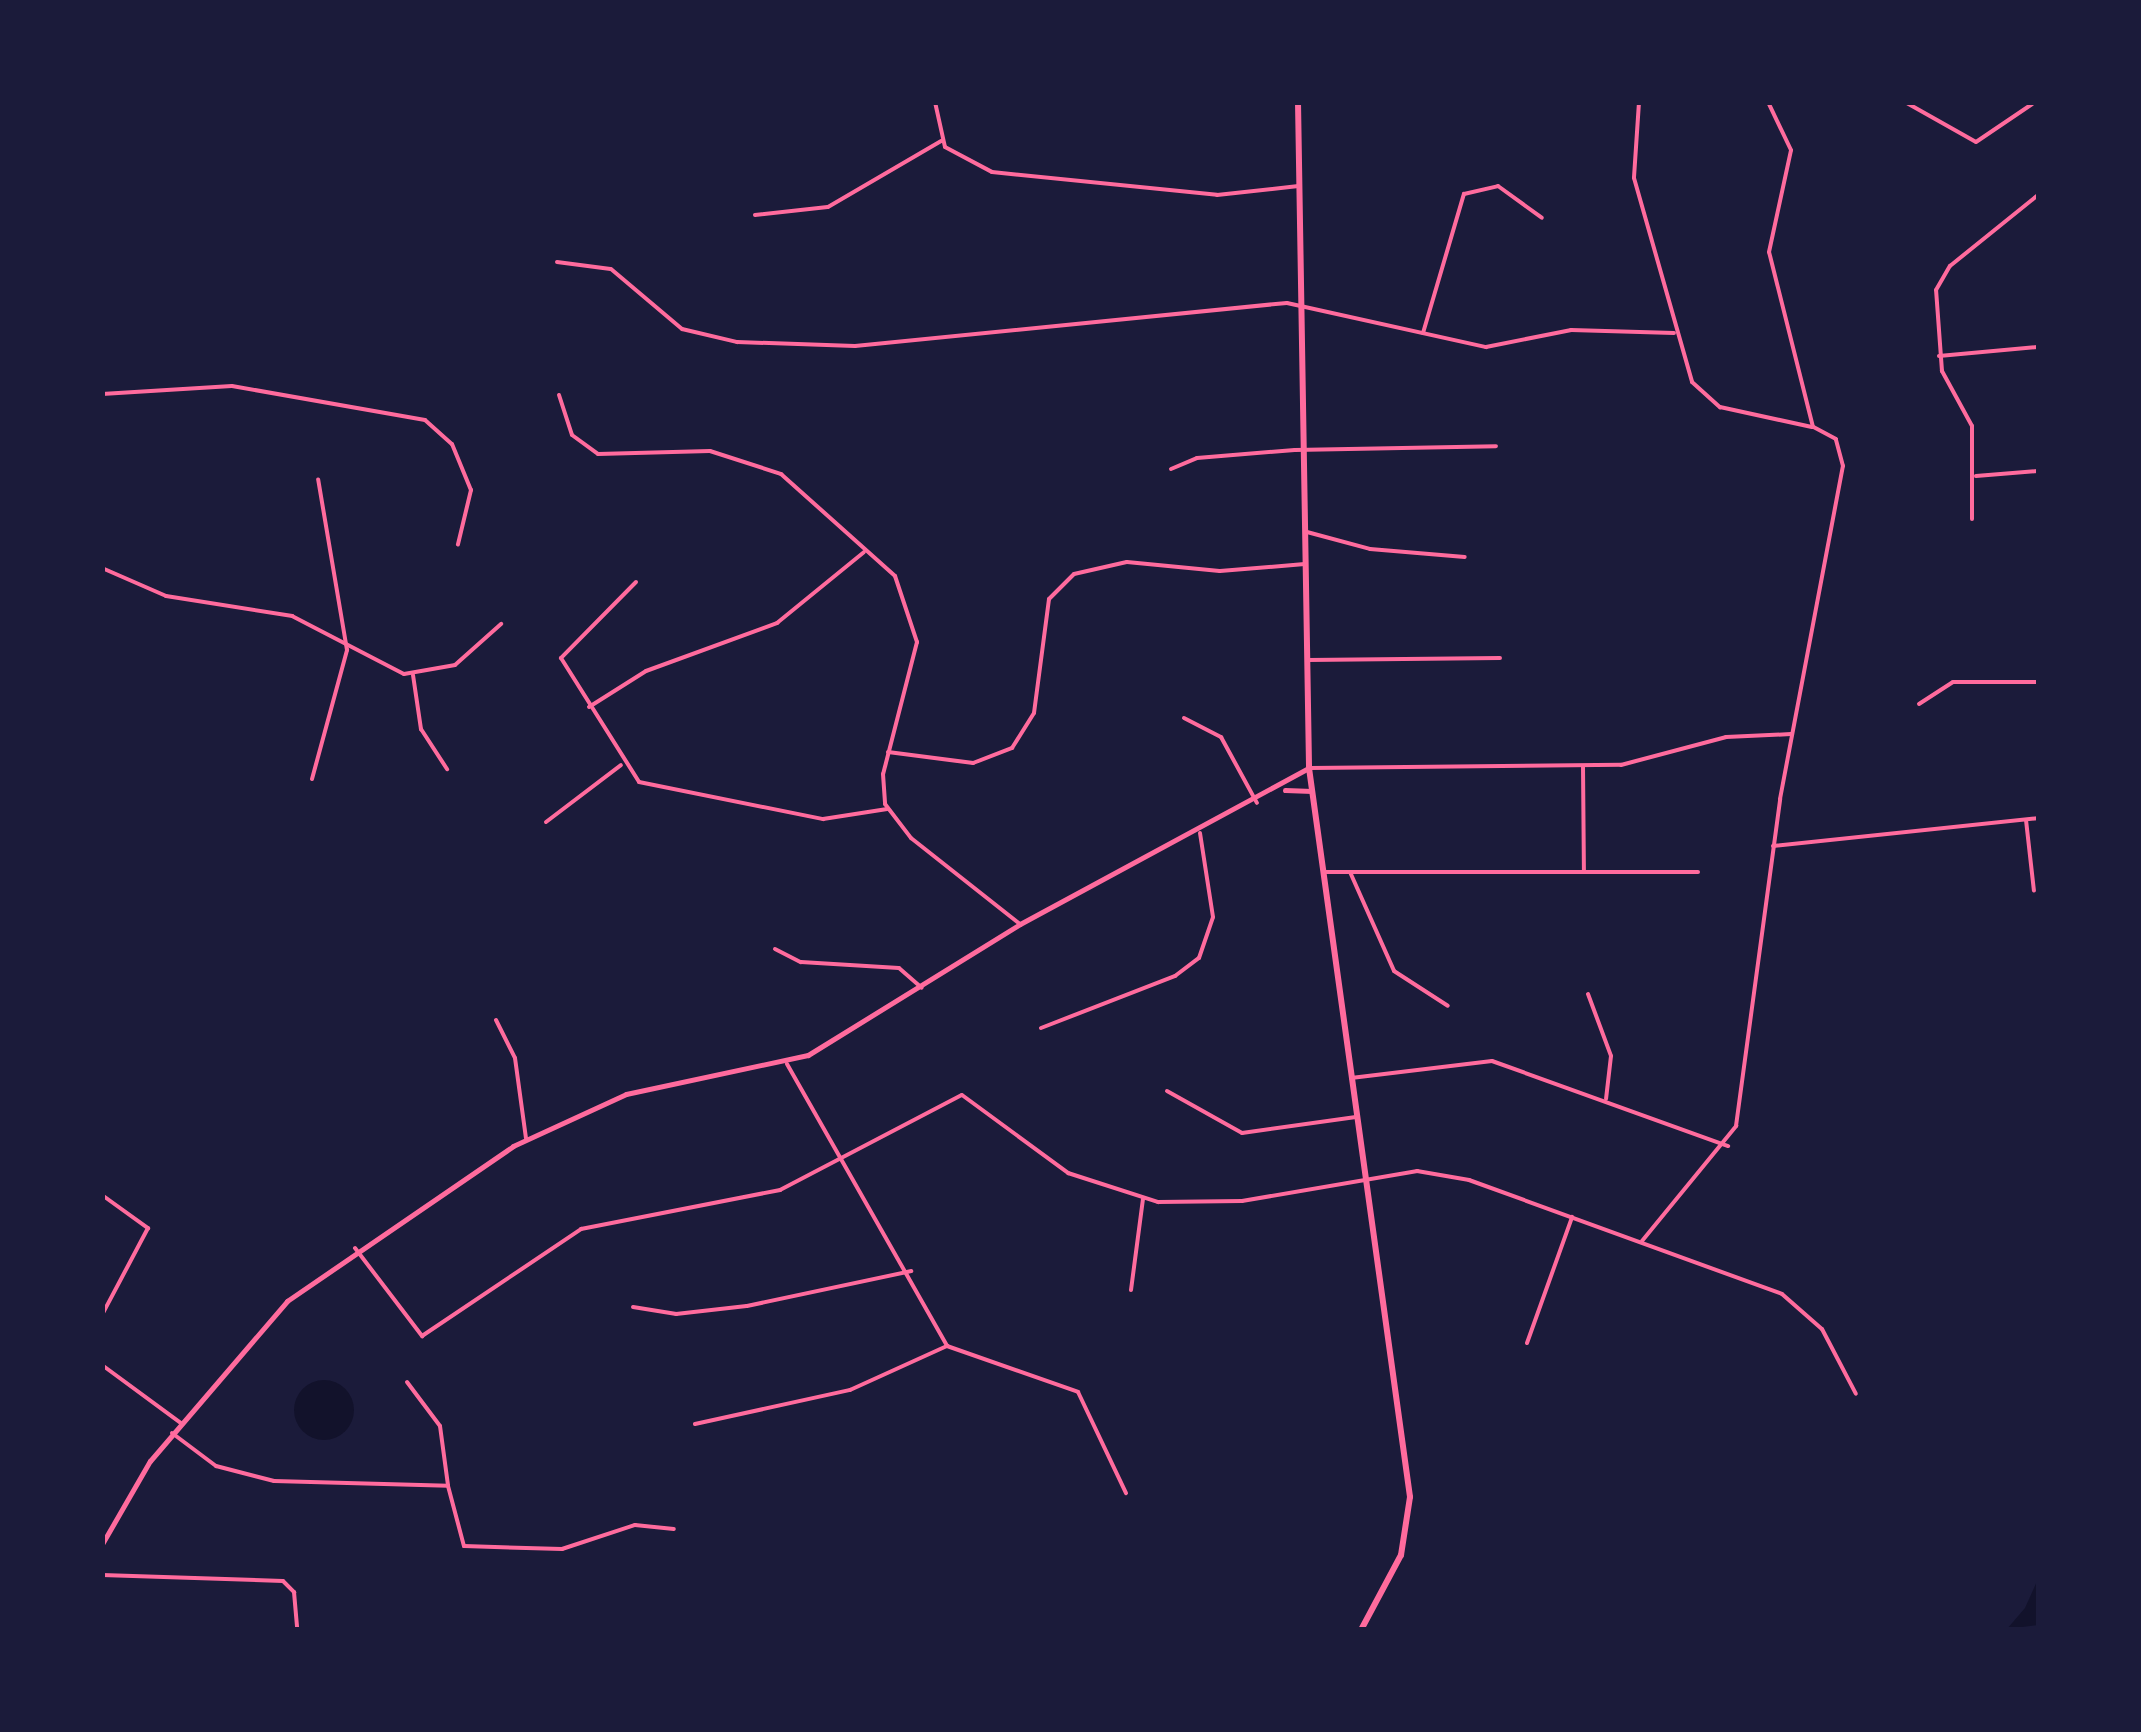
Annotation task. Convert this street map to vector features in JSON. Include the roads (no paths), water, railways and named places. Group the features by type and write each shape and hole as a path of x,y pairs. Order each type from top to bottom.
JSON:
{"main road":[{"path":"1298,102 1307,450 1309,768 1410,1518 1361,1630"}],"street":[{"path":"935,102 941,140 965,164 1027,178 1217,195 1302,186"},
{"path":"1639,102 1633,174 1674,333 1692,382 1712,403 1813,427 1836,439 1844,466 1791,734 1728,1146 1642,1241"},
{"path":"1768,102 1790,144 1769,252 1813,427"},
{"path":"1905,102 1976,142 2035,102"},
{"path":"755,215 828,207 941,140"},
{"path":"1423,333 1464,194 1498,186 1542,218"},
{"path":"1972,519 1976,476 1970,417 1939,356 1943,275 2038,195"},
{"path":"2032,200 2038,208"},
{"path":"557,262 611,269 682,329 737,342 855,346 1304,306 1493,347 1570,330 1674,333"},
{"path":"1939,356 2038,347"},
{"path":"102,394 232,386 425,420 452,444 470,490 458,544"},
{"path":"559,395 572,435 591,452 622,459 696,450 756,462 813,495 864,552 900,582 916,630 888,752 887,809"},
{"path":"1171,469 1197,458 1307,450 1496,446"},
{"path":"1976,476 2038,471"},
{"path":"312,779 347,650 318,479"},
{"path":"1307,532 1372,550 1465,557"},
{"path":"589,707 646,672 763,631 864,552"},
{"path":"888,752 972,763 1012,748 1034,713 1047,604 1074,574 1127,562 1220,571 1307,564"},
{"path":"102,568 166,596 292,616 347,650 413,674 462,661 501,624"},
{"path":"636,582 561,657 623,764 645,786 675,796 838,821 887,809"},
{"path":"1308,660 1500,658"},
{"path":"413,674 421,729 448,769"},
{"path":"1919,704 1953,682 2038,682"},
{"path":"1184,718 1225,742 1257,803"},
{"path":"102,1544 181,1422 287,1301 355,1248 526,1138 636,1091 787,1064 922,988 1020,924 1282,790 1309,768 1583,766 1791,734"},
{"path":"546,822 623,764"},
{"path":"1583,766 1584,872"},
{"path":"1282,790 1312,791"},
{"path":"887,809 1020,924"},
{"path":"1773,846 2038,818"},
{"path":"2026,820 2034,891"},
{"path":"1041,1028 1168,979 1198,958 1213,917 1200,833"},
{"path":"1323,872 1698,872"},
{"path":"1350,872 1394,971 1448,1006"},
{"path":"775,949 801,962 898,968 922,988"},
{"path":"1588,994 1612,1056 1606,1100"},
{"path":"496,1020 515,1058 526,1138"},
{"path":"1351,1078 1488,1061 1728,1146"},
{"path":"787,1064 912,1271 947,1346"},
{"path":"1167,1091 1242,1133 1356,1117"},
{"path":"355,1248 418,1336 581,1229 751,1198 844,1158 960,1095 1068,1173 1143,1199 1222,1202 1440,1172 1642,1241 1789,1298 1822,1329 1856,1394"},
{"path":"102,1196 148,1226 102,1315"},
{"path":"1131,1290 1143,1199"},
{"path":"1526,1342 1572,1217"},
{"path":"633,1306 676,1314 748,1306 912,1271"},
{"path":"695,1424 850,1390 947,1346 1078,1392 1126,1493"},
{"path":"102,1365 181,1422"},
{"path":"408,1382 440,1426 455,1538 466,1546 562,1550 631,1526 674,1530"},
{"path":"172,1434 216,1466 274,1481 448,1486"},
{"path":"102,1575 290,1585 297,1630"}]}
